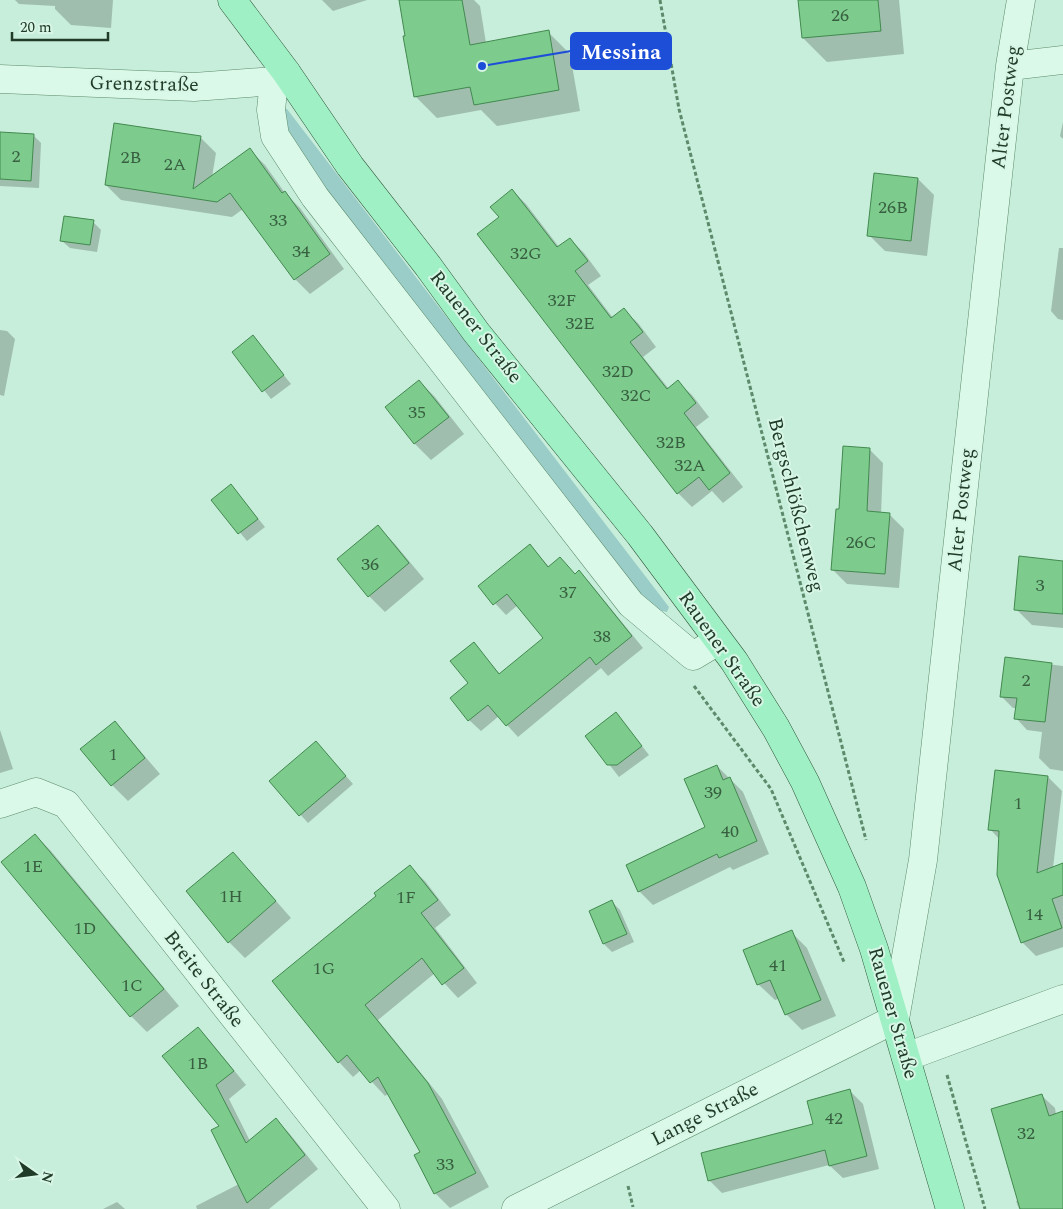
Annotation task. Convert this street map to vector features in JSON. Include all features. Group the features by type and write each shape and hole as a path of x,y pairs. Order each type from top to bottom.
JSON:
{"main road":[{"name":"Rauener Straße","path":"232,0 280,76 428,266 476,332 640,535 734,661 776,728 805,782 852,887 874,949 950,1209"}],"street":[{"name":"Alter Postweg","path":"895,1019 923,860 1010,66 1021,0"},
{"path":"1010,66 1063,60"},
{"name":"Grenzstraße","path":"0,79 194,87 280,76"},
{"path":"280,76 271,110 275,136 314,196 631,604 693,656 718,641"},
{"name":"Breite Straße","path":"0,804 36,792 66,804 386,1209"},
{"path":"906,1057 1063,999"},
{"name":"Lange Straße","path":"516,1209 895,1019"}],"path":[{"name":"Bergschlößchenweg","path":"660,0 678,109 867,844"},
{"path":"689,680 771,789 847,971"},
{"path":"939,1045 985,1209"}],"shaded area":[{"path":"277,108 287,109 669,607 667,612 652,609 326,199 280,123"}],"building":[{"path":"399,0 462,0 470,45 549,30 559,90 474,105 470,87 414,97 403,36 405,36"},
{"path":"798,0 878,0 881,31 802,38"},
{"path":"114,123 201,136 193,189 250,148 282,193 285,191 330,254 294,280 230,193 217,202 105,185"},
{"path":"0,132 34,134 31,181 0,179"},
{"path":"874,173 918,178 911,241 867,236"},
{"path":"512,189 557,247 570,238 588,261 575,271 611,318 624,308 643,332 630,342 667,389 678,380 696,403 684,413 730,473 709,490 699,477 677,494 477,234 499,217 490,207"},
{"path":"64,216 94,220 90,245 60,241"},
{"path":"253,335 284,375 262,392 232,352"},
{"path":"419,380 449,417 414,444 385,407"},
{"path":"843,446 870,448 867,511 890,513 885,574 831,570 836,509 839,509"},
{"path":"231,484 258,519 238,534 211,500"},
{"path":"378,525 409,563 368,597 337,559"},
{"path":"530,544 548,567 560,557 575,574 579,570 632,636 596,665 590,657 506,726 488,705 468,721 450,698 468,683 450,661 474,642 499,674 543,638 507,594 493,605 478,586"},
{"path":"1019,556 1063,561 1063,614 1014,610"},
{"path":"1005,657 1052,663 1045,722 1014,719 1017,698 1000,697"},
{"path":"616,712 642,746 617,765 607,765 585,736"},
{"path":"115,721 145,758 111,786 80,749"},
{"path":"316,741 346,776 299,816 269,781"},
{"path":"717,765 723,780 730,777 757,841 719,858 717,854 638,892 626,865 705,827 684,779"},
{"path":"995,770 1048,776 1037,873 1063,863 1063,895 1052,899 1062,928 1021,943 997,875 999,831 988,830"},
{"path":"35,834 164,989 130,1017 1,862"},
{"path":"233,852 276,901 228,943 186,891"},
{"path":"410,865 438,900 421,913 464,968 442,985 422,958 365,1005 428,1083 476,1173 434,1194 414,1155 420,1152 378,1077 370,1083 347,1055 338,1063 272,981 376,896 374,893"},
{"path":"612,900 627,934 603,944 589,911"},
{"path":"792,930 821,1000 785,1015 770,980 757,985 743,950"},
{"path":"198,1027 234,1071 216,1085 246,1143 276,1118 305,1155 247,1203 211,1130 219,1126 162,1056"},
{"path":"850,1089 867,1156 829,1166 825,1150 708,1181 701,1153 813,1124 807,1101"},
{"path":"1042,1094 1049,1116 1063,1111 1063,1209 1020,1209 991,1109"}],"place":[{"name":"Messina","path":"482,66"}]}
